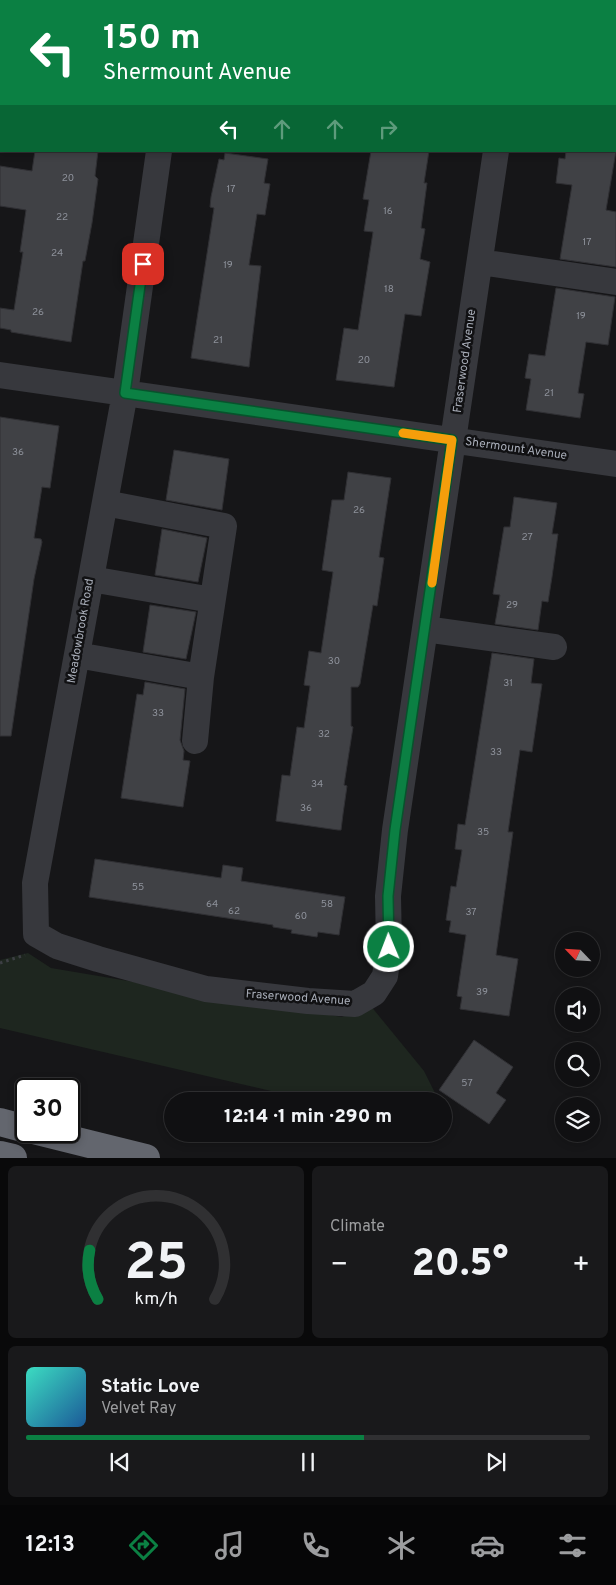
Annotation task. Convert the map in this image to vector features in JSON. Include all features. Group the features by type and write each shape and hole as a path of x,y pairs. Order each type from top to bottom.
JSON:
{"highway":[{"path":"0,1122 15,1126"},
{"path":"80,1142 146,1158"},
{"path":"0,1155 13,1158"}],"street":[{"name":"Meadowbrook Road","path":"159,152 125,393 34,883 36,934 57,946 206,989"},
{"name":"Fraserwood Avenue","path":"206,989 299,1000 355,1004 374,993 385,976 389,947 388,896 395,830 496,152"},
{"path":"480,262 616,282"},
{"name":"Shermount Avenue","path":"0,375 616,464"},
{"path":"105,503 224,526 201,677 194,741"},
{"path":"91,579 212,600"},
{"path":"425,629 554,647"},
{"path":"77,655 201,677"}],"shaded area":[{"path":"28,953 51,968 342,1017 370,1005 424,1071 434,1092 275,1092 0,1028 0,960"}],"building":[{"path":"35,152 98,152 95,176 98,179 92,223 85,261 83,261 71,342 11,332 11,330 0,328 0,308 14,310 23,252 20,252 26,210 0,206 0,166 32,171"},
{"path":"371,152 429,152 424,183 427,183 421,228 425,229 420,259 430,262 421,316 405,314 394,387 336,380 344,328 358,330 373,232 364,231 369,200 363,199"},
{"path":"566,152 616,152 606,210 616,212 616,267 560,259 572,185 556,183 559,158 565,159"},
{"path":"225,153 268,159 264,183 270,184 265,215 257,214 249,265 261,266 249,367 191,358 214,208 210,207 211,197 219,159 224,160"},
{"path":"556,288 615,297 608,345 586,342 578,393 584,394 580,418 526,410 531,379 525,378 529,354 545,356"},
{"path":"0,417 59,426 50,488 42,487 34,538 41,539 42,542 34,579 11,736 0,736"},
{"path":"174,450 229,459 222,510 166,500"},
{"path":"348,472 391,478 379,557 384,558 377,606 373,605 360,684 358,687 351,687 351,726 353,727 344,785 347,786 341,830 338,830 276,821 282,775 290,776 297,727 304,728 310,686 304,685 309,651 321,653 333,572 322,570 332,500 344,500"},
{"path":"514,497 557,503 552,534 558,534 552,577 548,602 542,601 538,630 495,624 500,595 493,594 504,527 510,527"},
{"path":"162,529 207,538 198,582 155,575"},
{"path":"150,605 196,612 186,659 143,652"},
{"path":"492,653 534,659 531,683 542,684 532,752 520,750 508,832 513,832 496,955 518,959 509,1016 460,1009 462,997 457,996 466,935 449,932 451,921 446,920 451,886 456,887 462,850 455,849 458,824 465,825"},
{"path":"145,682 185,689 180,740 184,751 183,760 190,761 183,807 121,798 137,694 143,695"},
{"path":"95,859 221,878 223,865 243,868 241,881 345,897 339,935 318,932 317,937 291,933 292,930 273,927 273,925 89,897"},
{"path":"474,1040 513,1067 496,1093 506,1100 489,1124 452,1099 452,1092 442,1092 439,1090"}],"slow traffic":[{"path":"403,433 452,440 432,583"}],"route":[{"path":"143,264 125,393 452,440 395,830 388,896 389,947"}]}
